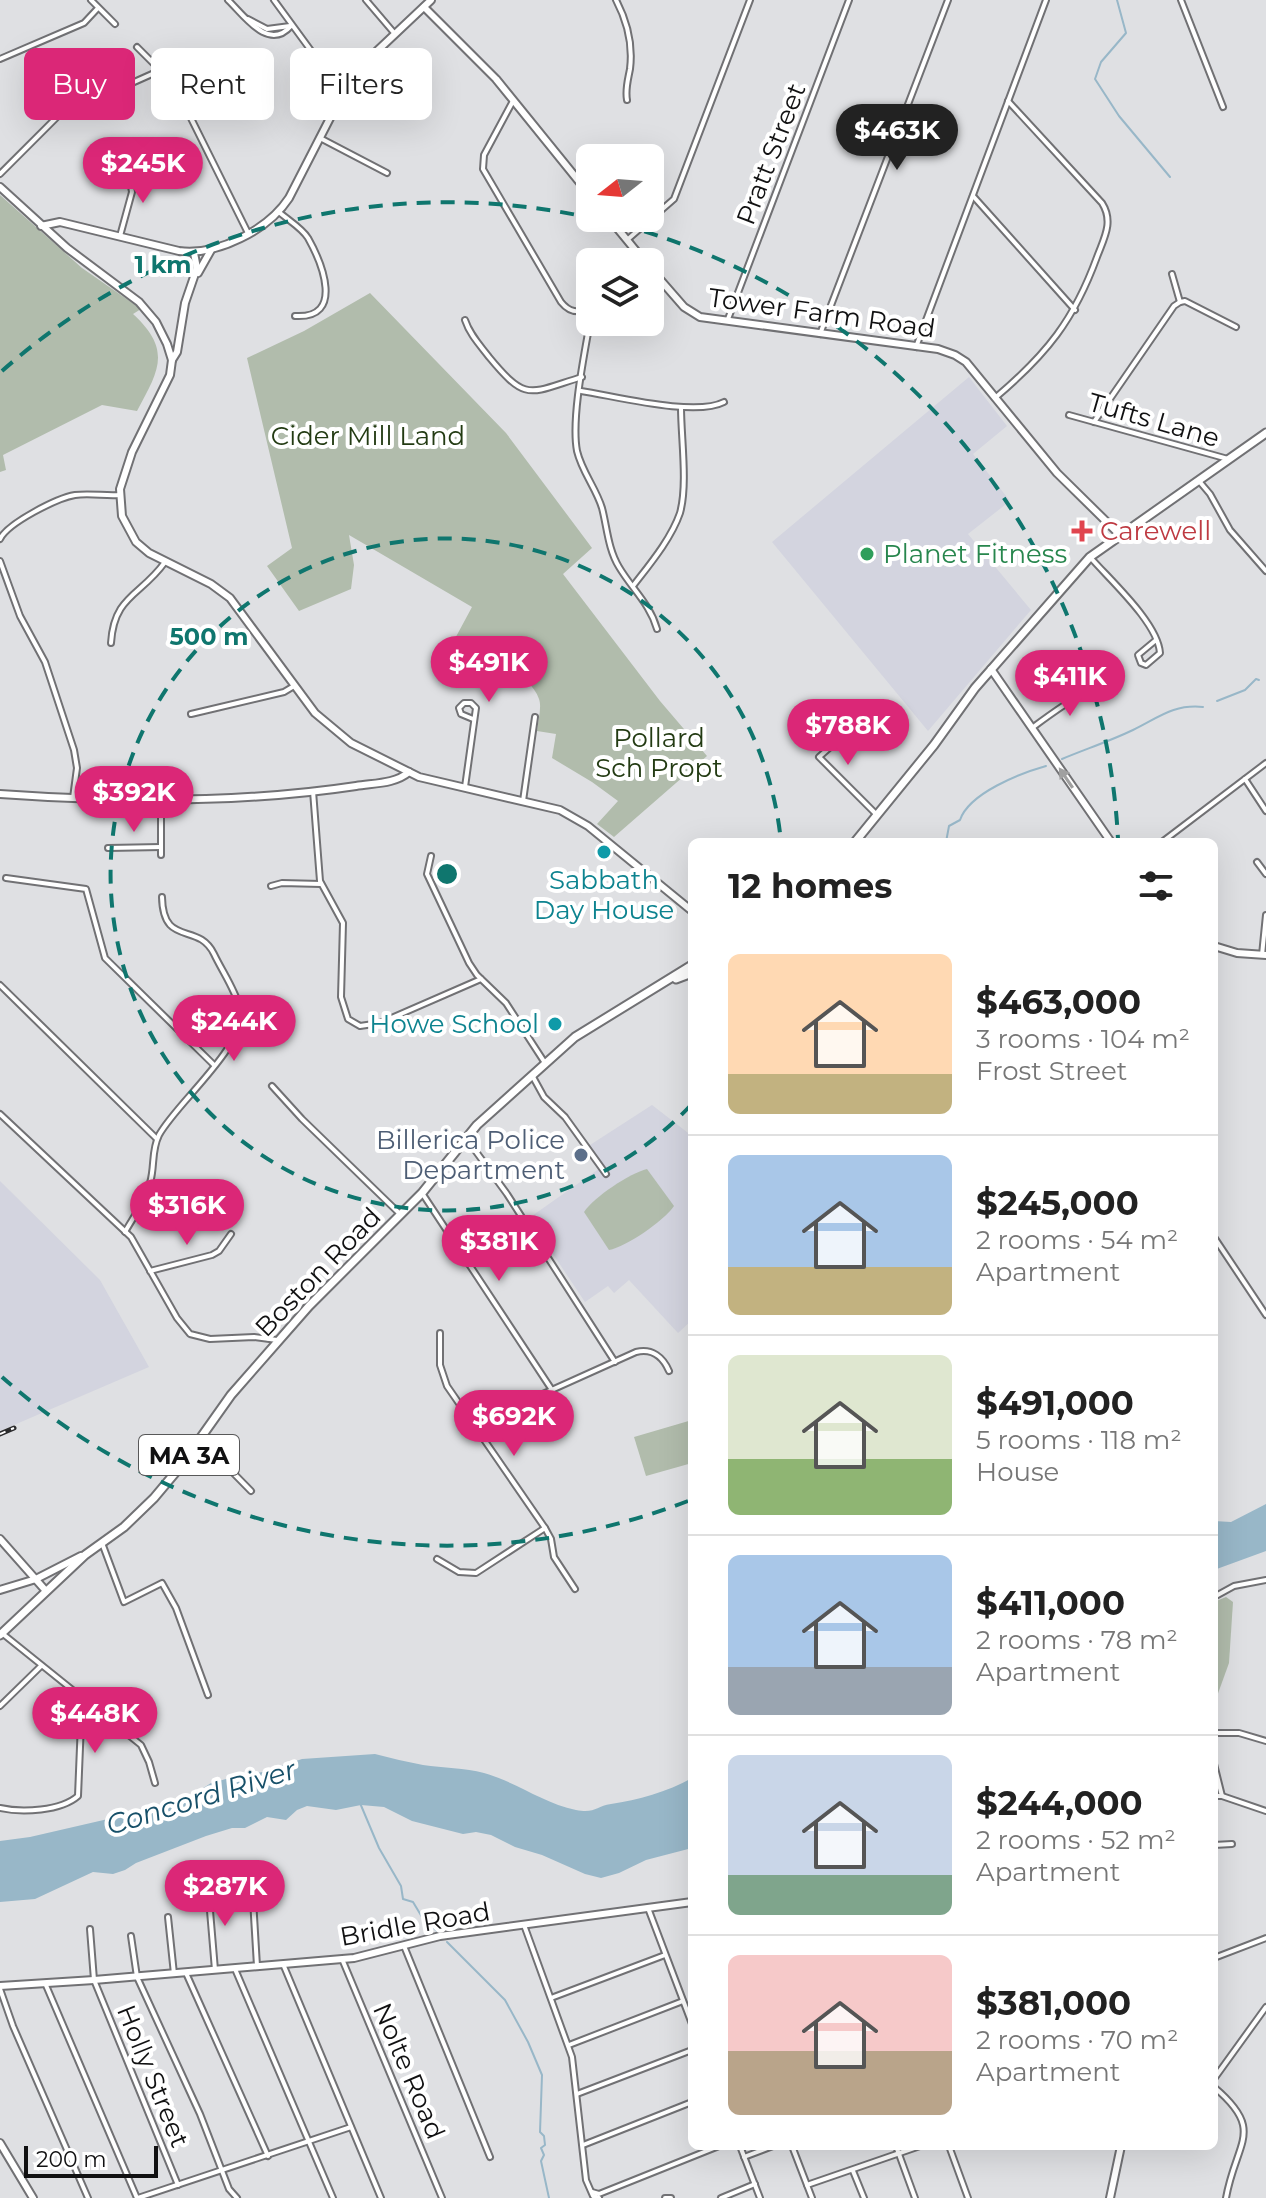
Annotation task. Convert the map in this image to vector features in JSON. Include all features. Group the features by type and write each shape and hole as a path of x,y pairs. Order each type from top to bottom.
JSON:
{"main road":[{"path":"859,838 991,669 1090,557 1266,433"},
{"name":"Boston Road","path":"1,1634 85,1555 154,1498 177,1472 227,1399 279,1340 422,1193 466,1138 575,1037 656,987 688,973"}],"street":[{"path":"91,0 115,24"},
{"path":"228,0 257,30 269,35 287,31 291,26"},
{"path":"274,0 308,48"},
{"path":"366,0 395,34"},
{"path":"380,48 431,0"},
{"path":"616,0 625,21 631,51 625,90 627,100"},
{"path":"627,240 674,199 750,0"},
{"name":"Pratt Street","path":"727,322 849,0"},
{"path":"820,334 948,0"},
{"path":"916,347 1046,0"},
{"path":"1181,0 1223,107"},
{"path":"424,7 496,79 576,178"},
{"path":"0,59 84,23 98,8"},
{"path":"137,47 151,60"},
{"path":"0,174 61,115 151,74"},
{"path":"513,101 484,155 483,169 561,302 566,309 576,311"},
{"path":"995,398 1033,365 1075,310 1108,227 1106,210 1008,101"},
{"path":"192,120 248,233"},
{"path":"41,226 60,222 179,251 194,253 211,250 248,233 279,212 329,120"},
{"path":"320,138 387,173"},
{"path":"120,236 132,188 129,175"},
{"path":"0,187 41,226 145,308 161,329 172,360"},
{"path":"973,196 1075,310"},
{"path":"279,212 306,235 327,287 324,302 317,311 308,316 295,316"},
{"path":"620,232 634,248"},
{"path":"195,276 211,250"},
{"path":"194,253 197,264 195,276 185,303 177,351 167,382 127,462 120,495 122,516 133,538 142,548 211,584 230,598 322,721 340,735 409,772 464,789 560,810 588,826 688,908"},
{"path":"1172,274 1180,302"},
{"name":"Tower Farm Road","path":"664,284 689,311 700,317 916,347 947,352 961,358 1057,473 1120,535"},
{"path":"1094,422 1174,306 1185,301 1236,327"},
{"path":"465,320 471,335 514,385 536,391 582,377"},
{"path":"588,336 576,434 578,456 600,502 614,557 646,602 657,629"},
{"path":"580,391 704,409 724,402"},
{"path":"633,586 669,535 681,510 681,407"},
{"name":"Tufts Lane","path":"1069,415 1231,460"},
{"path":"1199,481 1230,530 1266,571"},
{"path":"0,539 2,531 70,496 120,495"},
{"path":"1090,557 1139,612 1156,640 1160,653 1146,665 1141,663 1138,655 1156,640"},
{"path":"0,561 20,616 45,662 74,750 77,771 73,798"},
{"path":"111,643 113,624 120,608 165,562"},
{"path":"991,669 1108,838"},
{"path":"191,714 284,692 294,686"},
{"path":"1032,728 1083,692 1097,687"},
{"path":"464,789 476,708 471,703 464,703 459,708 461,714 473,719"},
{"path":"523,801 535,717"},
{"path":"862,719 819,757 878,816"},
{"path":"1167,838 1266,763"},
{"path":"0,794 161,798 313,791 396,780 409,772"},
{"path":"1245,779 1266,811"},
{"path":"313,791 321,884 343,923 341,997 345,1014 355,1024 367,1026 380,1023 481,979"},
{"path":"161,798 161,855"},
{"path":"108,848 161,847"},
{"path":"431,856 427,874 469,963 506,1003 545,1063"},
{"path":"1257,862 1266,874"},
{"path":"6,878 86,889 105,958 214,1065"},
{"path":"271,886 281,883 321,884"},
{"path":"125,1232 148,1190 157,1139 237,1035 241,1017 238,1004 205,941 169,925 162,897"},
{"path":"1218,947 1237,953 1264,955 1266,915"},
{"path":"0,985 157,1139"},
{"path":"532,1075 544,1097 565,1117 606,1174"},
{"path":"272,1086 312,1130 401,1215"},
{"path":"0,1114 125,1232 181,1325 194,1337 279,1340"},
{"path":"466,1138 507,1194 615,1362"},
{"path":"422,1193 552,1390"},
{"path":"150,1271 212,1255 219,1251 231,1234"},
{"path":"1218,1243 1266,1315"},
{"path":"440,1333 443,1378 545,1528 551,1539 554,1557 575,1589"},
{"path":"474,1425 645,1350 658,1355 669,1371"},
{"path":"199,1439 251,1491"},
{"path":"437,1559 462,1573 478,1573 545,1528"},
{"path":"0,1539 46,1591"},
{"path":"102,1543 124,1602 162,1583 176,1608 208,1695"},
{"path":"0,1590 36,1579 85,1555"},
{"path":"22,1583 24,1567"},
{"path":"1218,1595 1234,1586 1266,1580"},
{"path":"1,1634 141,1745 155,1783"},
{"path":"0,1706 41,1666"},
{"path":"0,1808 30,1810 75,1799 79,1790 82,1698"},
{"path":"1218,1733 1239,1733 1266,1741"},
{"path":"1218,1780 1222,1796"},
{"path":"1218,1796 1266,1811"},
{"path":"1218,1845 1232,1844"},
{"path":"251,1866 257,1966"},
{"path":"208,1887 215,1970"},
{"name":"Bridle Road","path":"0,1988 342,1959 440,1936 688,1903"},
{"path":"648,1908 688,2014"},
{"path":"168,1917 174,1974"},
{"path":"524,1925 569,2045 586,2180 593,2196 599,2198"},
{"name":"Holly Street","path":"90,1929 94,1980 178,2185"},
{"path":"131,1936 137,1977 200,2114 229,2189 237,2198"},
{"path":"1218,1956 1266,1938"},
{"path":"404,1946 490,2157"},
{"path":"550,1998 665,1955"},
{"name":"Nolte Road","path":"342,1959 387,2060 442,2198"},
{"path":"283,1964 381,2198"},
{"path":"235,1969 333,2198"},
{"path":"186,1973 268,2156"},
{"path":"45,1983 137,2198 351,2127"},
{"path":"0,1988 13,2026 88,2198"},
{"path":"569,2045 683,2001"},
{"path":"1218,2073 1266,2007"},
{"path":"577,2094 688,2052"},
{"path":"1218,2090 1240,2108 1247,2126 1226,2198"},
{"path":"583,2145 688,2104"},
{"path":"0,2143 33,2198"},
{"path":"592,2192 599,2194 709,2150"},
{"path":"741,2150 760,2198"},
{"path":"744,2157 762,2150"},
{"path":"794,2150 812,2198"},
{"path":"898,2150 915,2198"},
{"path":"807,2185 908,2150"},
{"path":"950,2150 968,2198"},
{"path":"1110,2198 1120,2150"},
{"path":"853,2171 864,2198"},
{"path":"721,2198 755,2184"}],"shaded area":[{"path":"969,377 1007,426 973,454 1010,501 968,534 1031,610 928,731 772,542"},
{"path":"652,1105 688,1133 688,1324 678,1333 629,1280 614,1293 608,1286 585,1302 529,1218 603,1166 590,1145"},
{"path":"0,1181 100,1280 149,1367 0,1431"}],"green space":[{"path":"0,195 82,268 141,309 133,314 153,339 158,361 151,384 137,411 102,405 3,455 6,470 0,472"},
{"name":"Cider Mill Land","path":"370,293 506,433 592,548 563,574 660,701 707,756 614,837 597,824 618,801 552,758 556,734 537,731 540,702 533,689 501,665 451,646 472,607 349,535 354,565 351,589 299,611 267,566 292,548 247,358 304,331"},
{"path":"647,1169 674,1206 644,1232 609,1250 584,1212 613,1186"},
{"path":"688,1421 688,1464 646,1476 634,1437"},
{"path":"1226,1597 1233,1602 1229,1663 1218,1693 1218,1600"}],"water":[{"path":"1266,1504 1266,1551 1218,1569 1218,1521 1231,1522"},
{"name":"Concord River","path":"375,1754 423,1765 469,1770 507,1782 552,1803 582,1811 652,1795 688,1780 688,1849 646,1860 601,1878 515,1847 491,1835 476,1832 463,1834 412,1821 384,1807 361,1805 336,1810 307,1806 286,1820 267,1817 245,1828 232,1828 206,1836 113,1874 93,1872 35,1899 0,1902 0,1841 178,1805 211,1783 263,1772 302,1759"}],"waterway":[{"path":"1117,0 1126,33 1101,62 1095,79 1119,116 1170,177"},
{"path":"1217,701 1245,690 1256,679 1259,680"},
{"path":"1062,759 1174,710 1203,707"},
{"path":"947,838 949,826 960,820 965,810 985,793 1010,779 1046,766"},
{"path":"360,1803 379,1848 401,1886 403,1899 413,1902 422,1917 438,1932"},
{"path":"447,1942 505,2000 542,2075 540,2132 545,2145 541,2148 544,2155 541,2161 549,2198"}],"railway":[{"path":"0,1434 14,1428"}],"place":[{"name":"Carewell","path":"1082,531"},
{"name":"Planet Fitness","path":"867,554"},
{"name":"Sabbath Day House","path":"604,852"},
{"name":"Howe School","path":"555,1024"},
{"name":"Billerica Police Department","path":"581,1155"}],"park label":[{"name":"Pollard Sch Propt","path":"659,753"}]}
